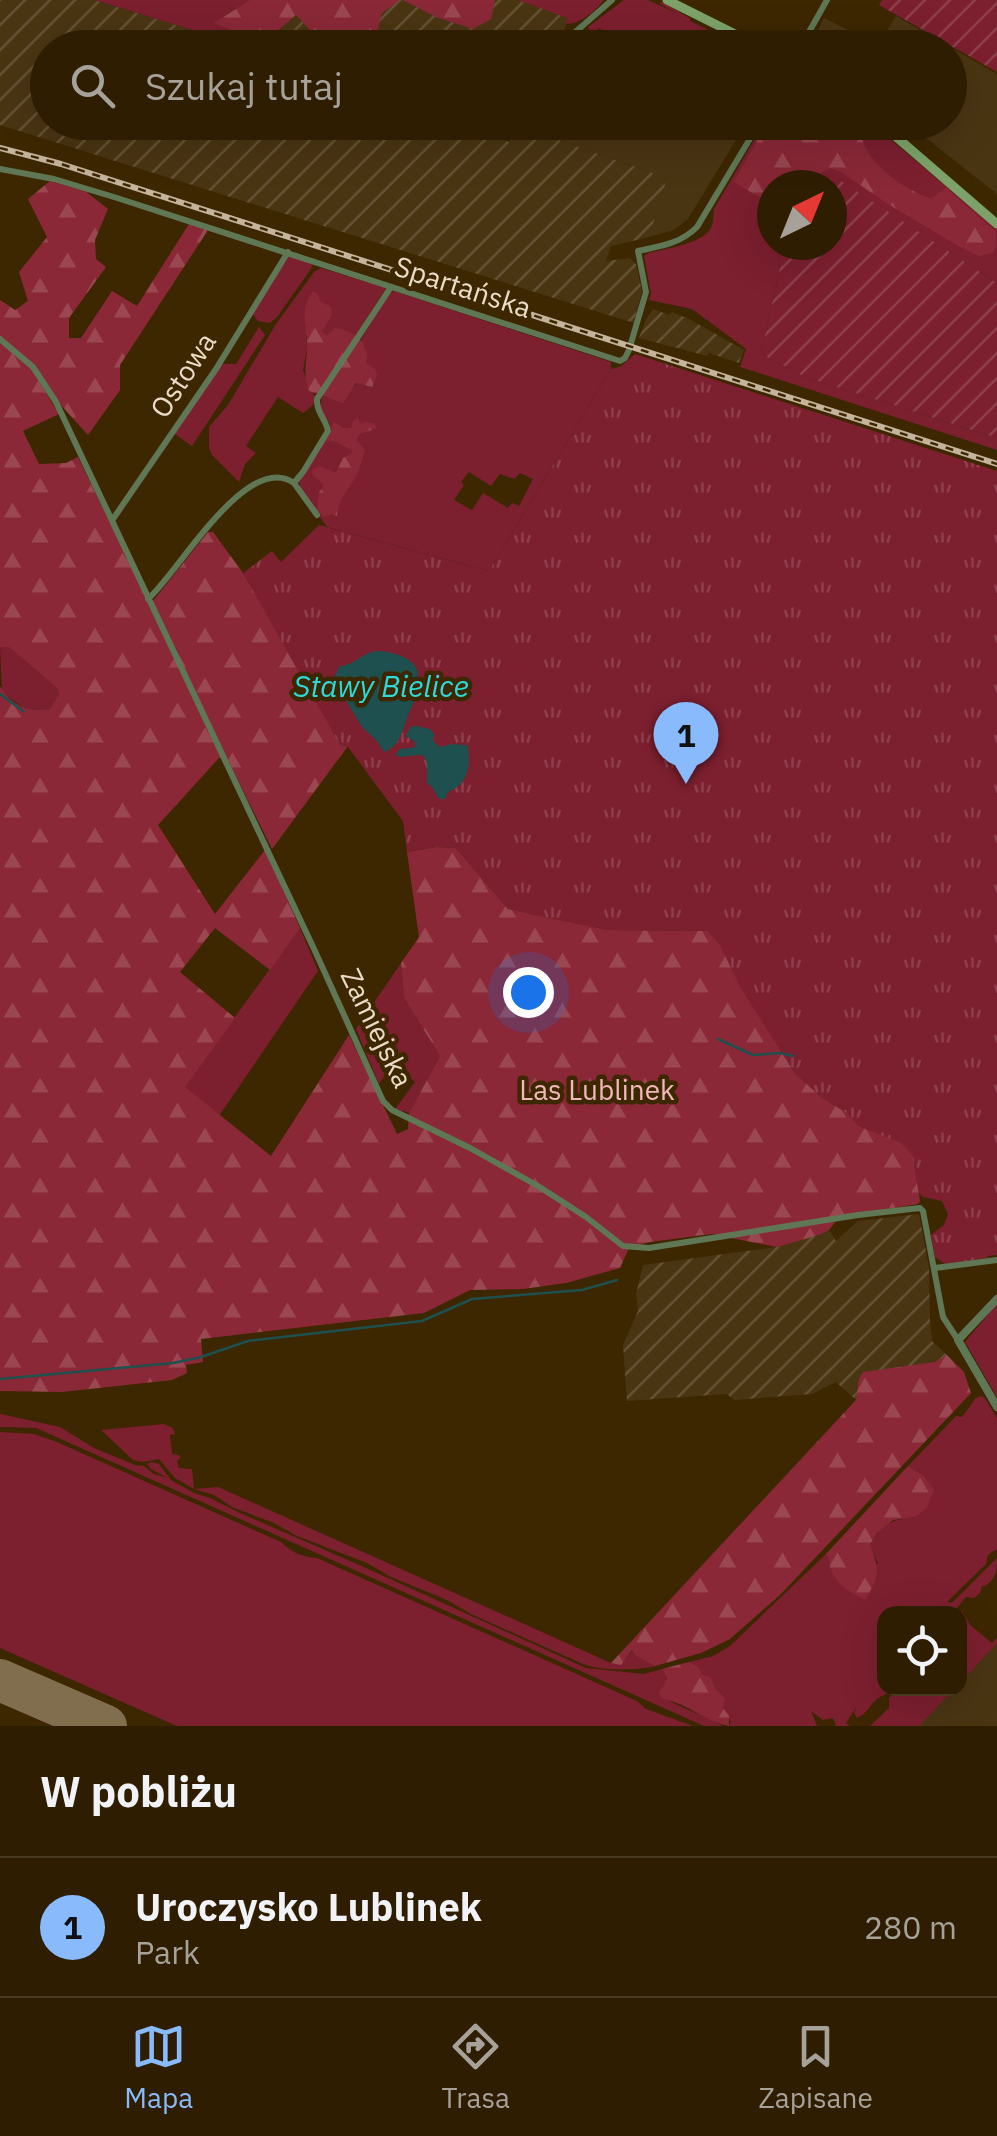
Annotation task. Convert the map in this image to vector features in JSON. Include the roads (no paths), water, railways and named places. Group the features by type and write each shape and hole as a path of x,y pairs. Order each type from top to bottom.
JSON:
{"main road":[{"path":"668,0 727,30"},
{"path":"900,140 997,224"}],"street":[{"path":"578,30 612,0"},
{"path":"810,30 828,0"},
{"name":"Spartańska","path":"0,169 54,179 623,360 632,343 646,292 638,251 674,243 692,232 750,140"},
{"name":"Ostowa","path":"112,520 216,369 288,252"},
{"path":"294,484 328,431 317,399 391,287"},
{"name":"Zamiejska","path":"0,338 33,367 56,402 383,1100 392,1110 538,1186 613,1240 632,1249 920,1208 943,1318 958,1340"},
{"path":"148,600 216,515 243,492 272,477 281,476 294,484 317,514"},
{"path":"935,1268 997,1260"},
{"path":"997,1299 958,1340 997,1407"}],"water":[{"name":"Stawy Bielice","path":"381,651 406,658 418,671 419,680 400,736 384,752 362,727 333,679 340,666"},
{"name":"Stawy Bielice","path":"410,727 430,729 433,741 440,747 467,745 467,773 445,799 439,799 427,783 424,756 396,755 401,749 415,747 415,742 406,736"}],"waterway":[{"path":"0,694 23,711"},
{"path":"718,1039 753,1055 793,1056"},
{"path":"0,1379 173,1363 248,1341 422,1321 472,1299 582,1290 617,1280"}],"railway":[{"path":"0,148 61,164 997,464"}],"place":[{"name":"Uroczysko Lublinek","path":"686,784"}],"park label":[{"name":"Las Lublinek","path":"597,1090"}]}
